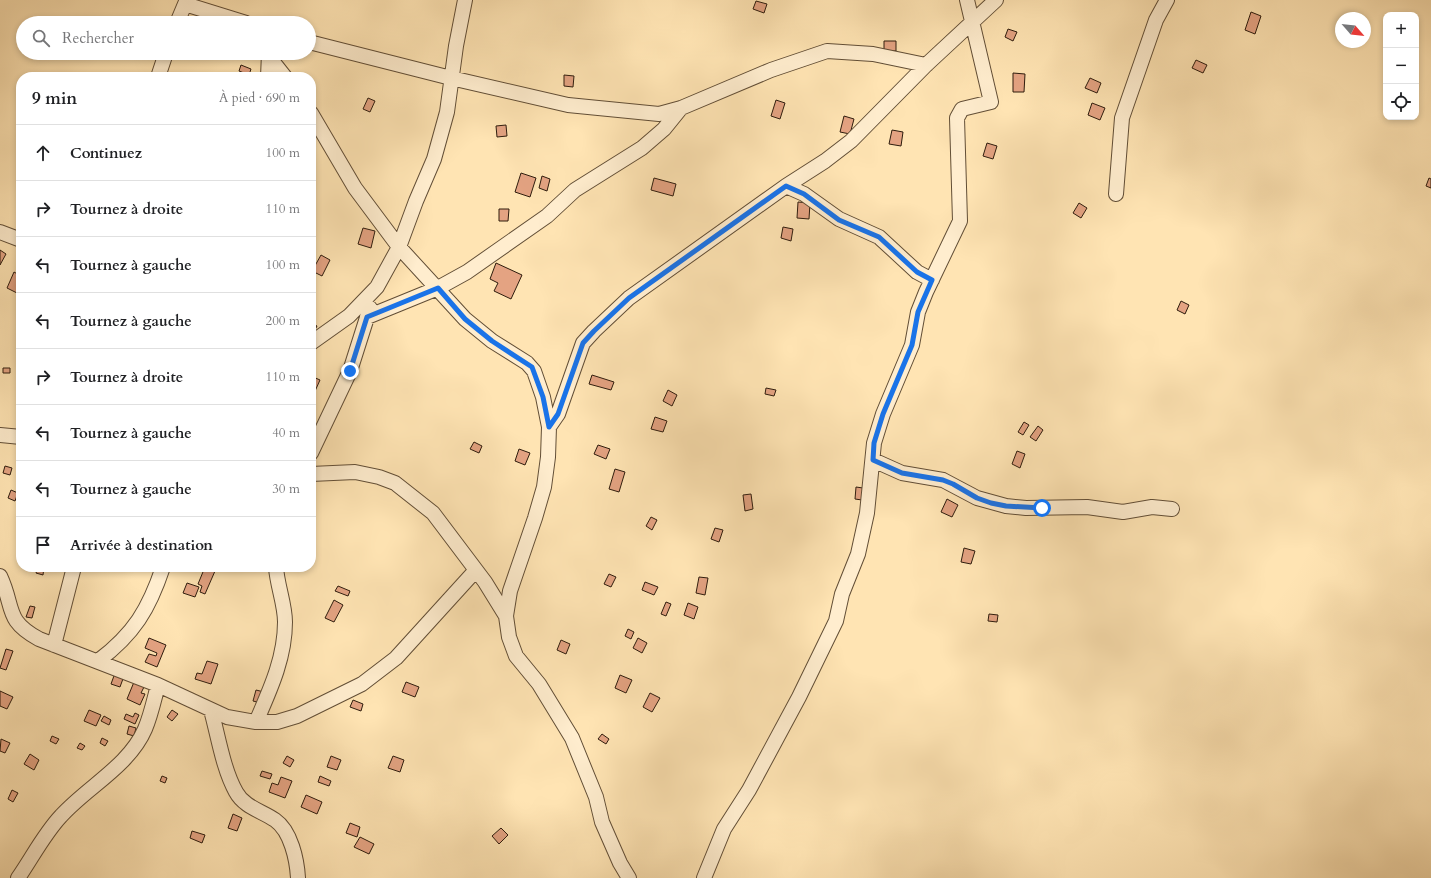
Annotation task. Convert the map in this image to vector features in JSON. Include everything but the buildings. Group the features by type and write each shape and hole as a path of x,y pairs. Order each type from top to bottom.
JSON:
{"street":[{"path":"316,443 350,371 377,287 399,247 416,201 434,159 447,112 451,78 466,0"},
{"path":"704,878 724,829 749,790 792,710 836,621 842,594 858,554 867,513 874,443 883,414 912,345 918,312 960,221 957,118 962,109 991,102 967,0"},
{"path":"549,427 558,414 583,343 594,331 629,298 786,186 825,161 851,141 926,65 996,0"},
{"path":"1116,194 1122,118 1156,20 1167,0"},
{"path":"178,16 179,2 224,16"},
{"path":"316,44 451,78 568,105 659,114 681,108 771,70 827,51 873,54 926,65"},
{"path":"160,72 164,60"},
{"path":"268,72 270,60"},
{"path":"273,60 281,72"},
{"path":"367,317 438,288 467,272 547,216 575,190 642,148 664,129 681,108"},
{"path":"316,122 355,188 399,247 465,319 492,341 532,367 543,397 549,427 548,457 544,487 536,518 510,591 506,616 509,637 516,656 539,684 572,738 596,797 602,822 620,863 629,878"},
{"path":"786,186 804,194 839,220 879,237 917,272 932,280"},
{"path":"0,232 16,238"},
{"path":"316,339 349,316 377,287"},
{"path":"0,435 16,437"},
{"path":"873,460 902,473 943,480 977,498 1006,506 1026,508 1087,507 1123,512 1152,507 1172,509"},
{"path":"316,474 355,472 379,477 395,483 433,513 485,582 506,616"},
{"path":"0,576 16,624 26,632 54,645 158,685 226,717 256,722 277,722 297,716 362,684 396,658 476,570"},
{"path":"54,645 73,572"},
{"path":"98,661 132,631 144,612 161,572"},
{"path":"256,722 275,678 284,643 285,621 277,572"},
{"path":"18,878 60,816 79,797 125,759 136,746 145,729 158,685"},
{"path":"211,710 226,766 236,792 244,802 275,820 284,829 289,840 298,878"}],"route":[{"path":"350,371 367,317 438,288 465,319 492,341 532,367 538,379 549,427 558,414 583,343 594,331 629,298 786,186 814,200 839,220 867,230 879,237 917,272 932,280 918,312 912,345 883,414 874,443 873,460 902,473 943,480 977,498 991,503 1026,508 1042,508"}]}
